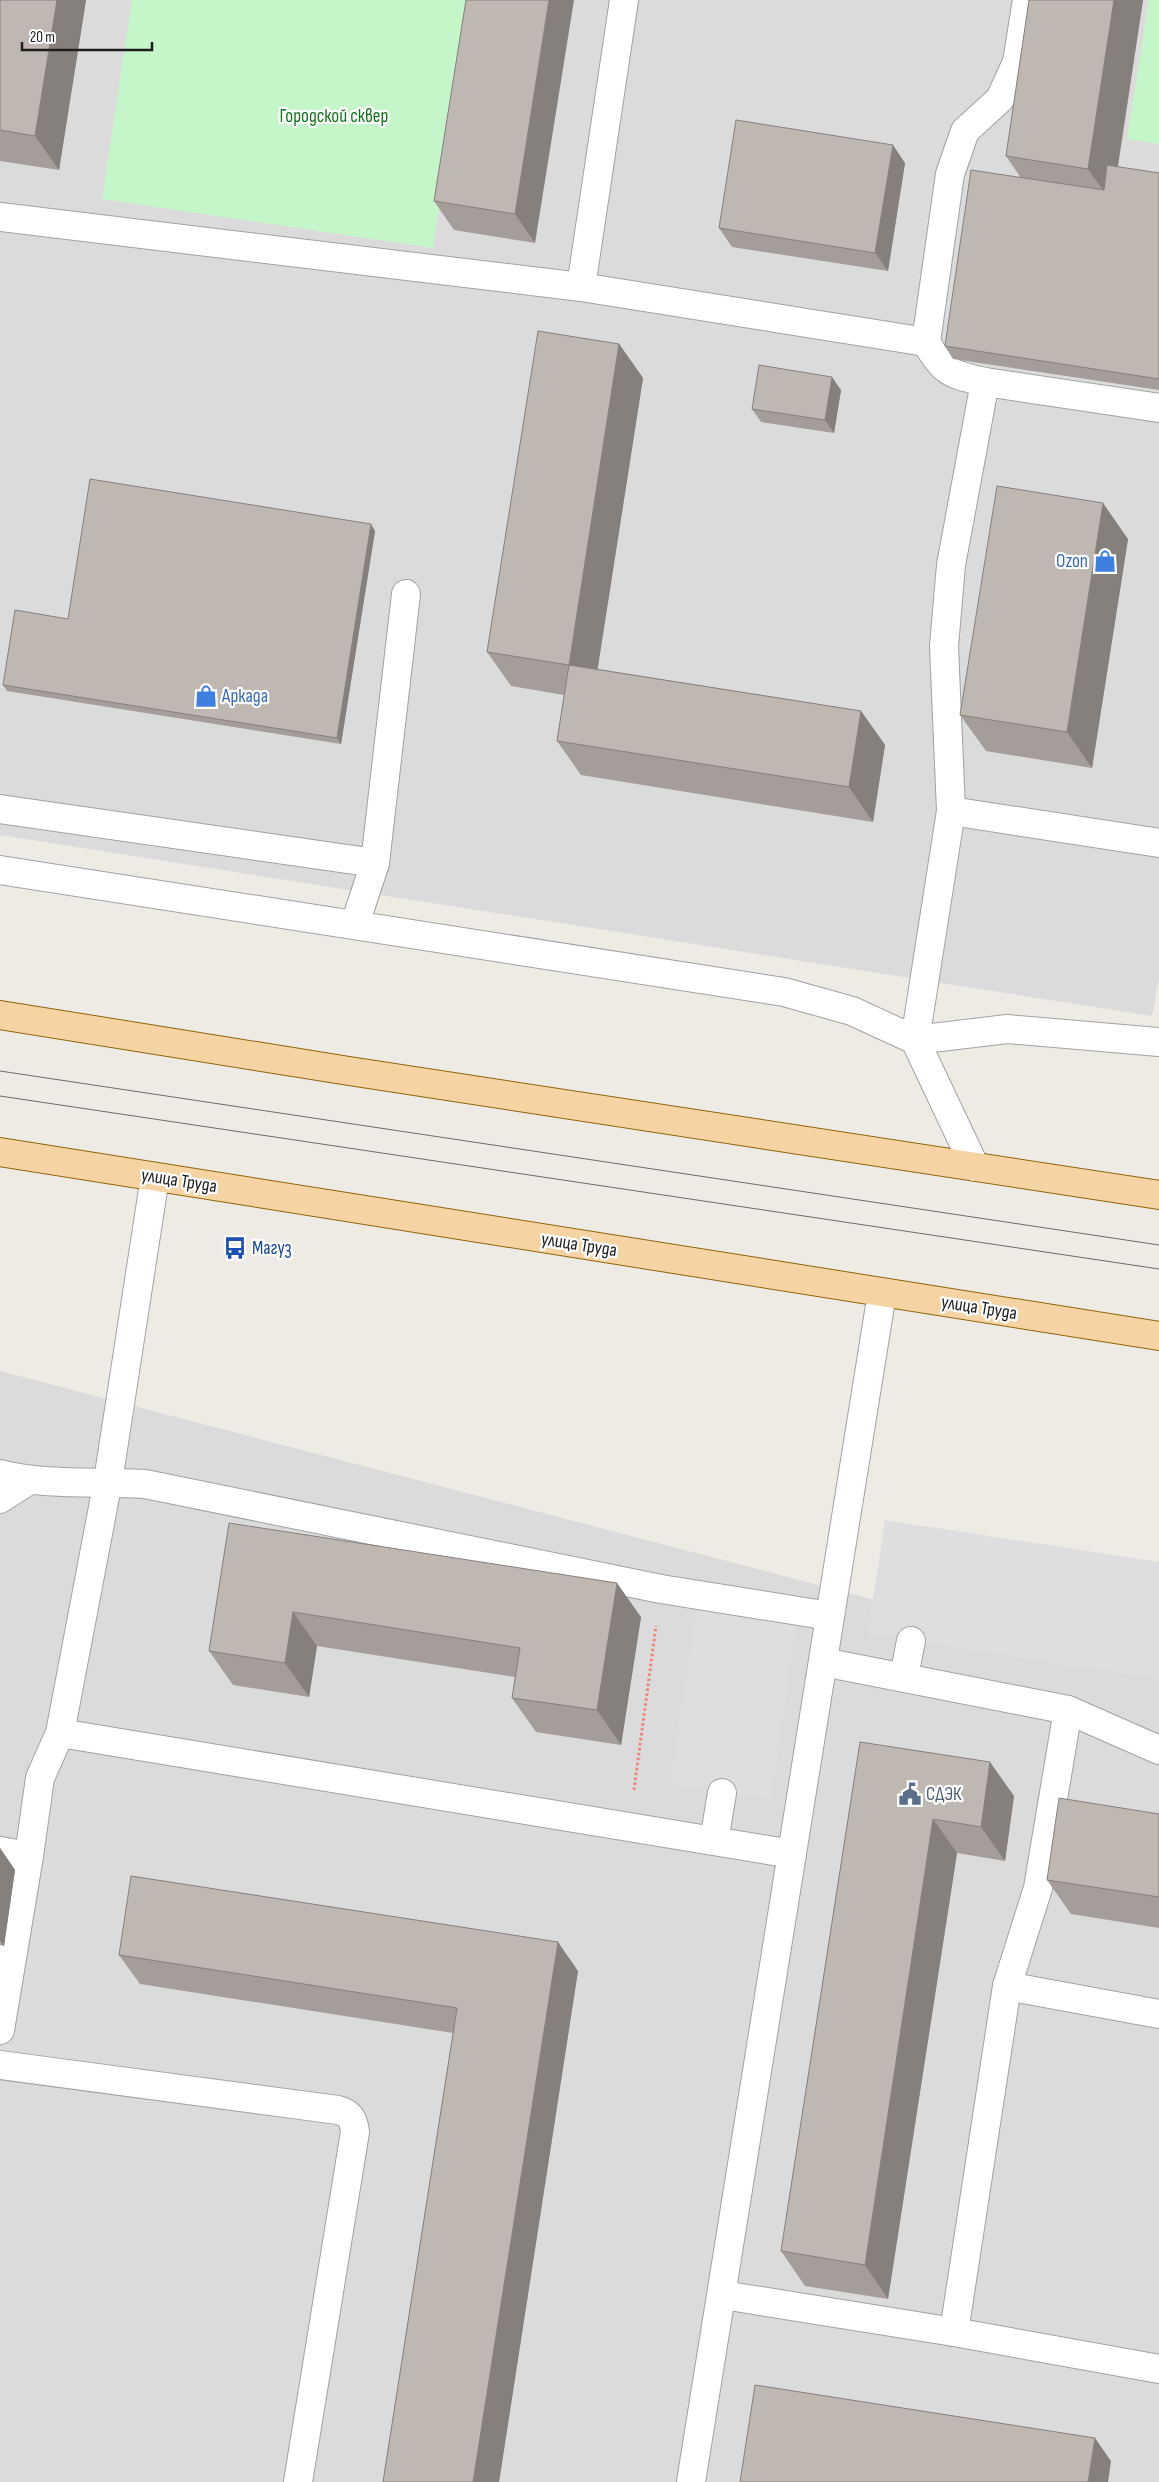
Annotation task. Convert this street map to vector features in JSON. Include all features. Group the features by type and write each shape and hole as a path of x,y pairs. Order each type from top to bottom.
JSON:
{"main road":[{"path":"0,1015 339,1070 1159,1195"},
{"name":"улица Труда","path":"0,1152 1159,1336"}],"street":[{"path":"581,287 624,0"},
{"path":"1027,0 1017,62 1000,99 965,132 950,174 926,342 938,363 956,375 985,382 1159,408"},
{"path":"0,217 581,287 926,342"},
{"path":"975,1167 915,1040 951,811 944,646 952,565 985,382"},
{"path":"355,924 375,864 406,594"},
{"path":"0,809 375,864"},
{"path":"951,811 1159,842"},
{"path":"0,870 784,992 852,1011 915,1040 1007,1029 1159,1042"},
{"path":"0,2030 40,1778 60,1732 108,1481 155,1177"},
{"path":"691,2482 723,2294 882,1293"},
{"path":"0,1474 28,1481 108,1481 145,1484 748,1608 830,1616"},
{"path":"0,1499 28,1481"},
{"path":"904,1676 910,1641"},
{"path":"823,1662 904,1676 1068,1710 1159,1750"},
{"path":"954,2332 1007,1986 1038,1888 1068,1710"},
{"path":"60,1732 792,1854"},
{"path":"714,1841 722,1793"},
{"path":"0,1851 29,1856"},
{"path":"1007,1986 1159,2014"},
{"path":"0,2065 338,2110 346,2112 351,2117 355,2132 298,2482"},
{"path":"723,2294 954,2332 1159,2369"}],"path":[{"path":"633,1798 661,1589"}],"shaded area":[{"path":"0,0 1159,0 1159,977 1152,1016 0,835"},
{"path":"0,1371 1159,1674 1159,2482 0,2482"},
{"path":"885,1520 1159,1562 1159,1679 868,1634"},
{"path":"697,1605 797,1620 770,1800 670,1785"}],"green space":[{"name":"Городской сквер","path":"132,0 470,0 433,248 102,199"},
{"path":"1149,0 1159,0 1159,144 1127,139"}],"building":[{"path":"0,0 57,0 35,136 0,130"},
{"path":"466,0 549,0 515,214 434,201"},
{"path":"1029,0 1114,0 1088,169 1006,156"},
{"path":"736,120 893,145 875,253 719,228"},
{"path":"1107,165 1159,173 1159,379 945,346 971,170 1104,190"},
{"path":"538,331 619,344 569,665 487,652"},
{"path":"759,365 832,377 825,420 752,409"},
{"path":"90,479 371,524 337,738 3,685 15,610 68,619"},
{"path":"997,486 1103,503 1067,732 960,715"},
{"path":"569,665 861,711 849,787 557,741"},
{"path":"229,1523 617,1583 597,1710 512,1698 520,1648 293,1612 285,1663 209,1651"},
{"path":"860,1742 990,1762 981,1827 933,1819 865,2265 781,2251"},
{"path":"1059,1798 1159,1814 1159,1897 1047,1880"},
{"path":"131,1876 558,1942 473,2482 383,2482 457,2008 119,1955"},
{"path":"755,2385 1095,2438 1088,2482 740,2482"}],"tram line":[{"path":"0,1071 1159,1245"},
{"path":"0,1096 1159,1269"}],"place":[{"name":"Ozon","path":"1105,561"},
{"name":"Аркада","path":"206,696"},
{"name":"Магуз","path":"235,1248"},
{"name":"СДЭК","path":"910,1794"}]}
